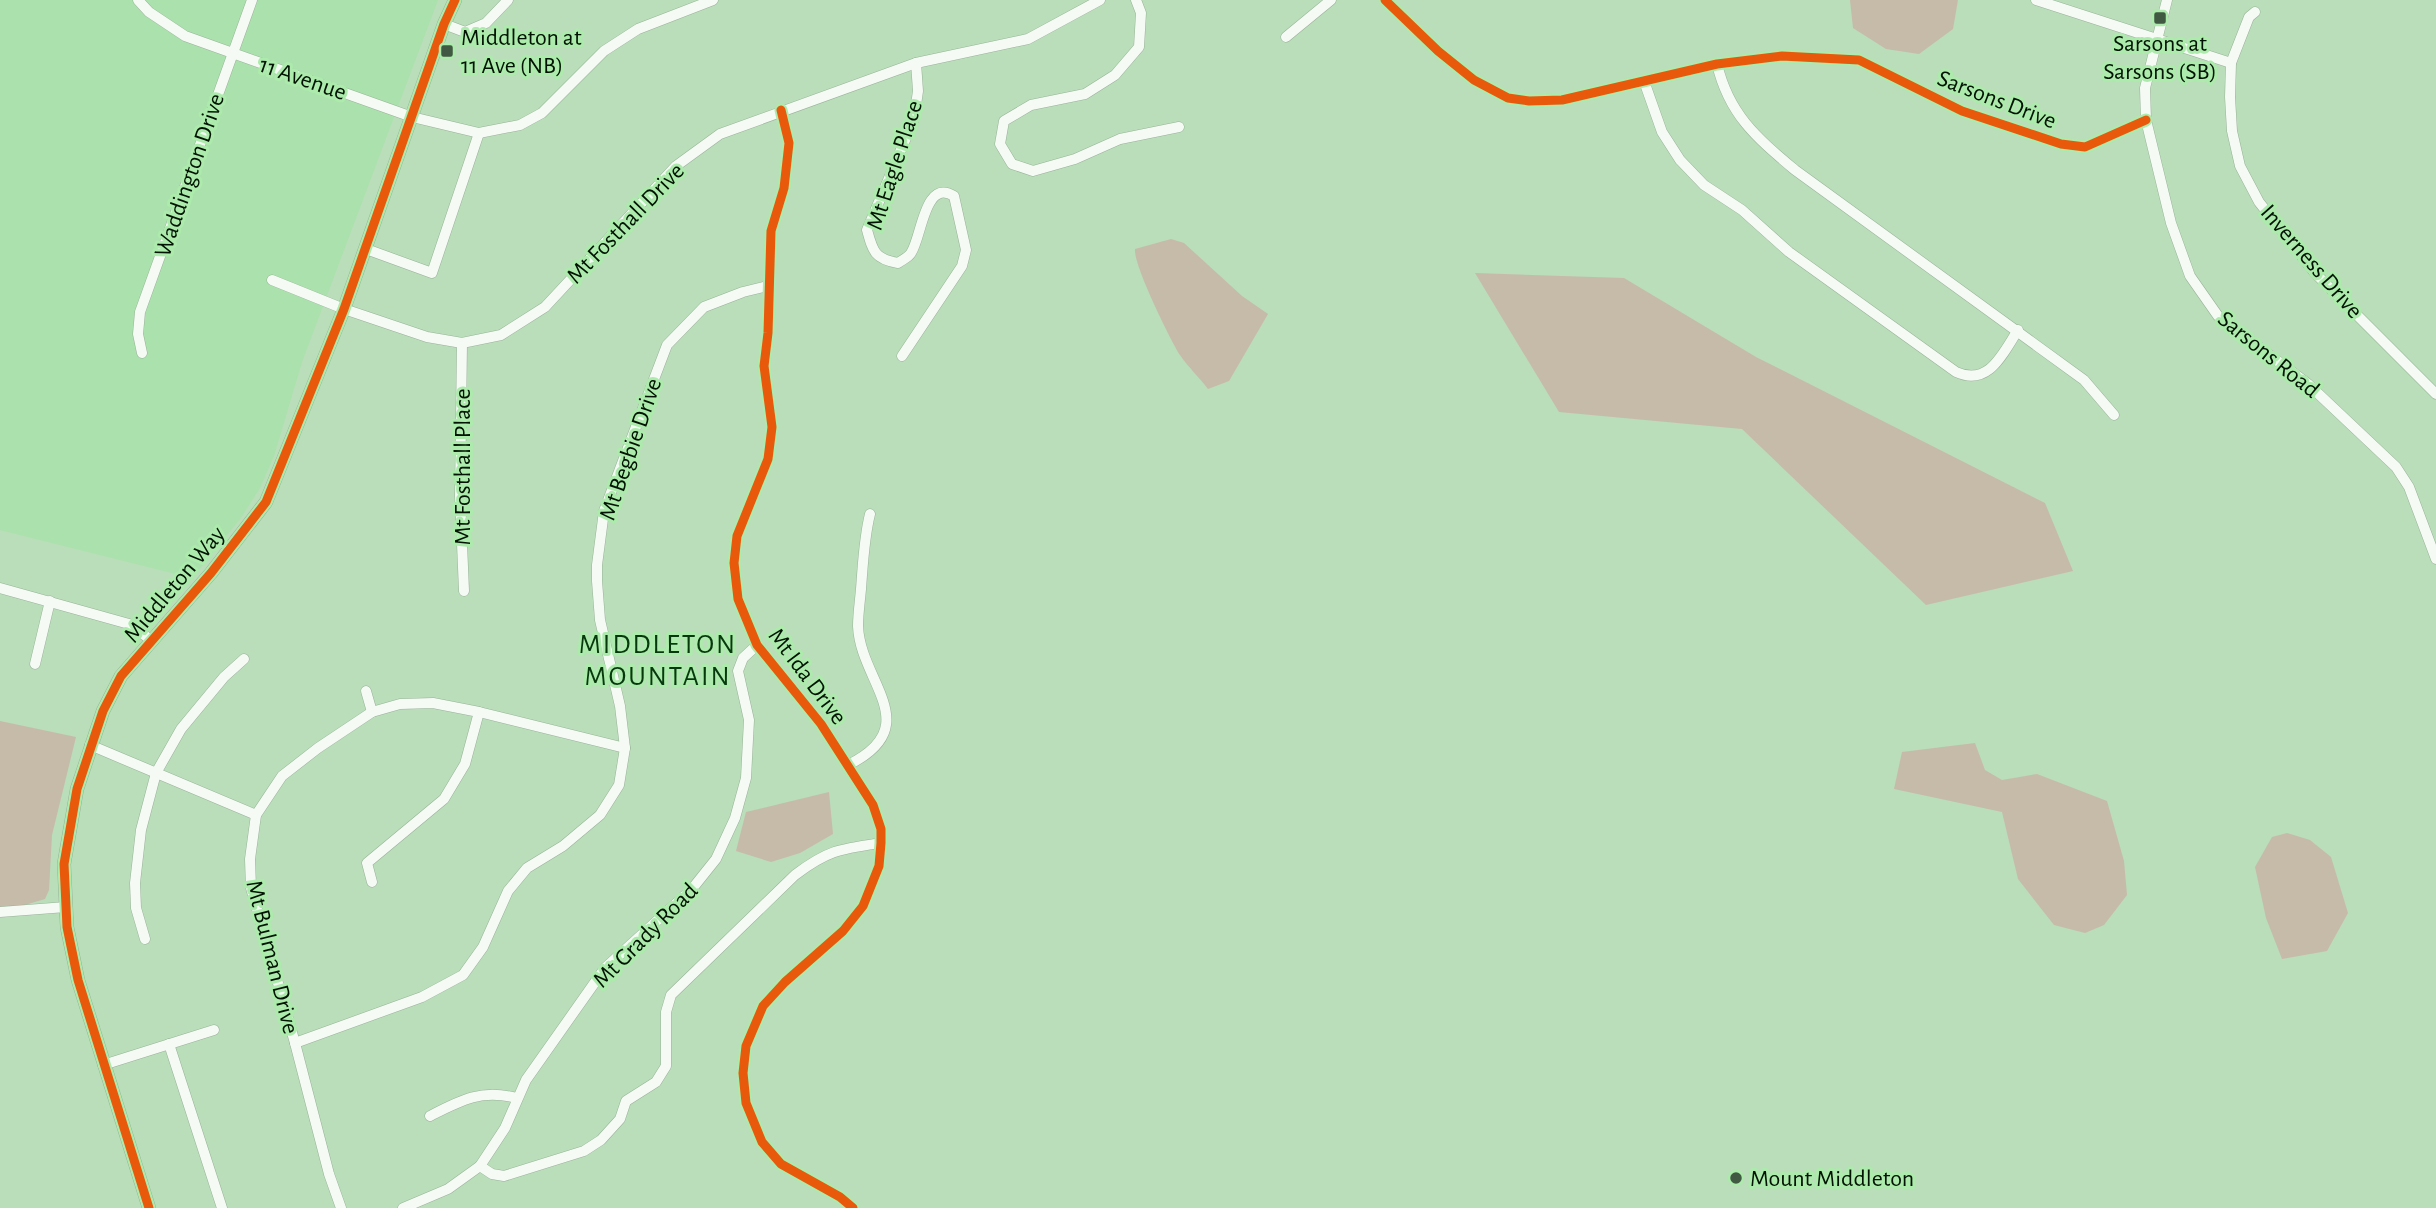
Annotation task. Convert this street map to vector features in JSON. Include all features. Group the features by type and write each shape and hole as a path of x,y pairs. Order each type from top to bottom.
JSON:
{"street":[{"name":"11 Avenue","path":"138,0 149,12 185,36 412,117 479,133 520,125 542,113 604,51 638,29 688,5 713,0"},
{"name":"Waddington Drive","path":"142,353 138,334 141,312 252,0"},
{"name":"Middleton Way","path":"149,1208 103,1065 78,979 67,928 64,864 77,789 103,711 121,676 211,573 266,502 344,309 444,24 455,0"},
{"path":"444,24 465,32 486,23 508,0"},
{"name":"Mt Fosthall Drive","path":"272,280 344,309 427,337 462,343 501,335 545,307 676,166 720,134 916,63 1028,39 1100,0"},
{"path":"1136,0 1141,13 1139,47 1115,75 1085,94 1031,105 1022,110 1004,121 1000,144 1012,164 1033,171 1075,159 1119,139 1179,127"},
{"path":"1286,37 1331,0"},
{"name":"Sarsons Drive","path":"1385,0 1438,51 1474,80 1508,98 1529,101 1562,100 1717,64 1782,56 1836,61 1859,60 1962,111 2061,144 2085,147 2146,120"},
{"path":"2036,0 2231,63"},
{"name":"Sarsons Road","path":"2167,0 2146,88 2146,120 2171,223 2190,276 2218,316 2308,384 2396,467 2409,487 2436,559"},
{"name":"Inverness Drive","path":"2255,12 2249,18 2231,63 2232,131 2240,166 2259,202 2315,273 2436,394"},
{"name":"Mt Eagle Place","path":"902,356 962,266 966,250 954,196 947,192 937,193 930,201 911,255 898,263 882,260 872,249 867,230 914,119 918,91 916,63"},
{"path":"1717,64 1723,86 1738,115 1754,136 1795,170 2084,380 2114,415"},
{"path":"1644,81 1662,132 1680,160 1704,186 1742,210 1789,252 1956,372 1973,376 1993,368 2018,330"},
{"name":"Mt Ida Drive","path":"781,110 789,143 784,188 771,231 768,333 764,366 772,427 768,459 737,536 734,563 738,599 757,645 821,724 873,805 881,829 881,843 879,866 863,906 843,931 785,982 763,1006 746,1046 743,1073 746,1103 762,1142 781,1164 840,1197 853,1208"},
{"path":"366,249 432,273 479,133"},
{"name":"Mt Begbie Drive","path":"295,1043 422,997 463,975 484,947 508,891 527,868 563,846 600,815 619,785 625,748 620,706 600,620 597,565 604,511 667,345 704,307 768,286"},
{"name":"Mt Fosthall Place","path":"462,343 460,496 464,591"},
{"path":"848,765 865,757 876,747 886,726 885,705 862,650 858,627 865,533 870,514"},
{"path":"0,588 129,624 151,640"},
{"path":"35,664 50,601"},
{"name":"Mt Grady Road","path":"403,1208 449,1189 480,1166 505,1128 526,1080 605,968 692,889 716,859 735,818 746,778 749,720 738,671 743,658 757,645"},
{"path":"145,939 136,908 135,883 141,830 156,774 181,729 224,677 244,660"},
{"path":"366,691 372,712"},
{"name":"Mt Bulman Drive","path":"341,1208 329,1174 251,888 250,859 256,815 282,776 318,748 372,712 400,704 433,703 625,748"},
{"path":"372,882 367,863 444,799 466,764 479,712"},
{"path":"90,745 256,815"},
{"path":"480,1166 492,1174 504,1176 584,1151 601,1140 620,1119 626,1101 656,1082 666,1066 666,1012 671,995 795,876 817,859 839,849 881,843"},
{"path":"0,912 66,907"},
{"path":"103,1065 214,1030"},
{"path":"169,1044 222,1208"},
{"path":"430,1116 460,1100 482,1094 500,1093 517,1098"}],"shaded area":[{"path":"0,0 438,0 302,362 274,456 260,488 240,519 192,578 0,530"},
{"path":"1850,0 1958,0 1953,29 1919,54 1886,49 1853,28"},
{"path":"1171,239 1184,243 1242,296 1268,314 1229,381 1208,389 1175,346 1153,302 1136,257 1135,249"},
{"path":"1475,273 1624,278 1756,357 2045,503 2073,571 1926,605 1742,429 1559,412"},
{"path":"0,721 76,737 52,835 49,890 45,899 18,907 0,907"},
{"path":"1975,743 1985,770 2002,780 2037,774 2107,801 2124,861 2127,895 2104,925 2085,933 2054,925 2018,879 2002,812 1894,789 1902,752"},
{"path":"829,792 833,834 800,853 771,862 736,851 746,812"},
{"path":"2287,833 2310,840 2331,857 2348,913 2327,951 2282,959 2266,918 2255,867 2272,837"}],"cycle path":[{"path":"149,1208 78,980 67,927 64,864 77,789 103,711 121,676 211,573 266,502 344,309 444,24 455,0"},
{"path":"1385,0 1438,51 1474,80 1508,98 1529,101 1562,100 1717,64 1782,56 1859,60 1962,111 2061,144 2085,147 2146,120"},
{"path":"781,110 789,143 784,188 771,231 768,333 764,366 772,427 768,459 737,536 734,563 738,599 757,645 821,724 873,805 881,829 881,843 879,866 863,906 843,931 785,982 763,1006 746,1046 743,1073 746,1103 762,1142 781,1164 840,1197 853,1208"}],"place":[{"name":"Sarsons at Sarsons (SB)","path":"2160,18"},
{"name":"Middleton at 11 Ave (NB)","path":"447,51"},
{"name":"Mount Middleton","path":"1736,1178"}],"district":[{"name":"MIDDLETON MOUNTAIN","path":"658,659"}]}
